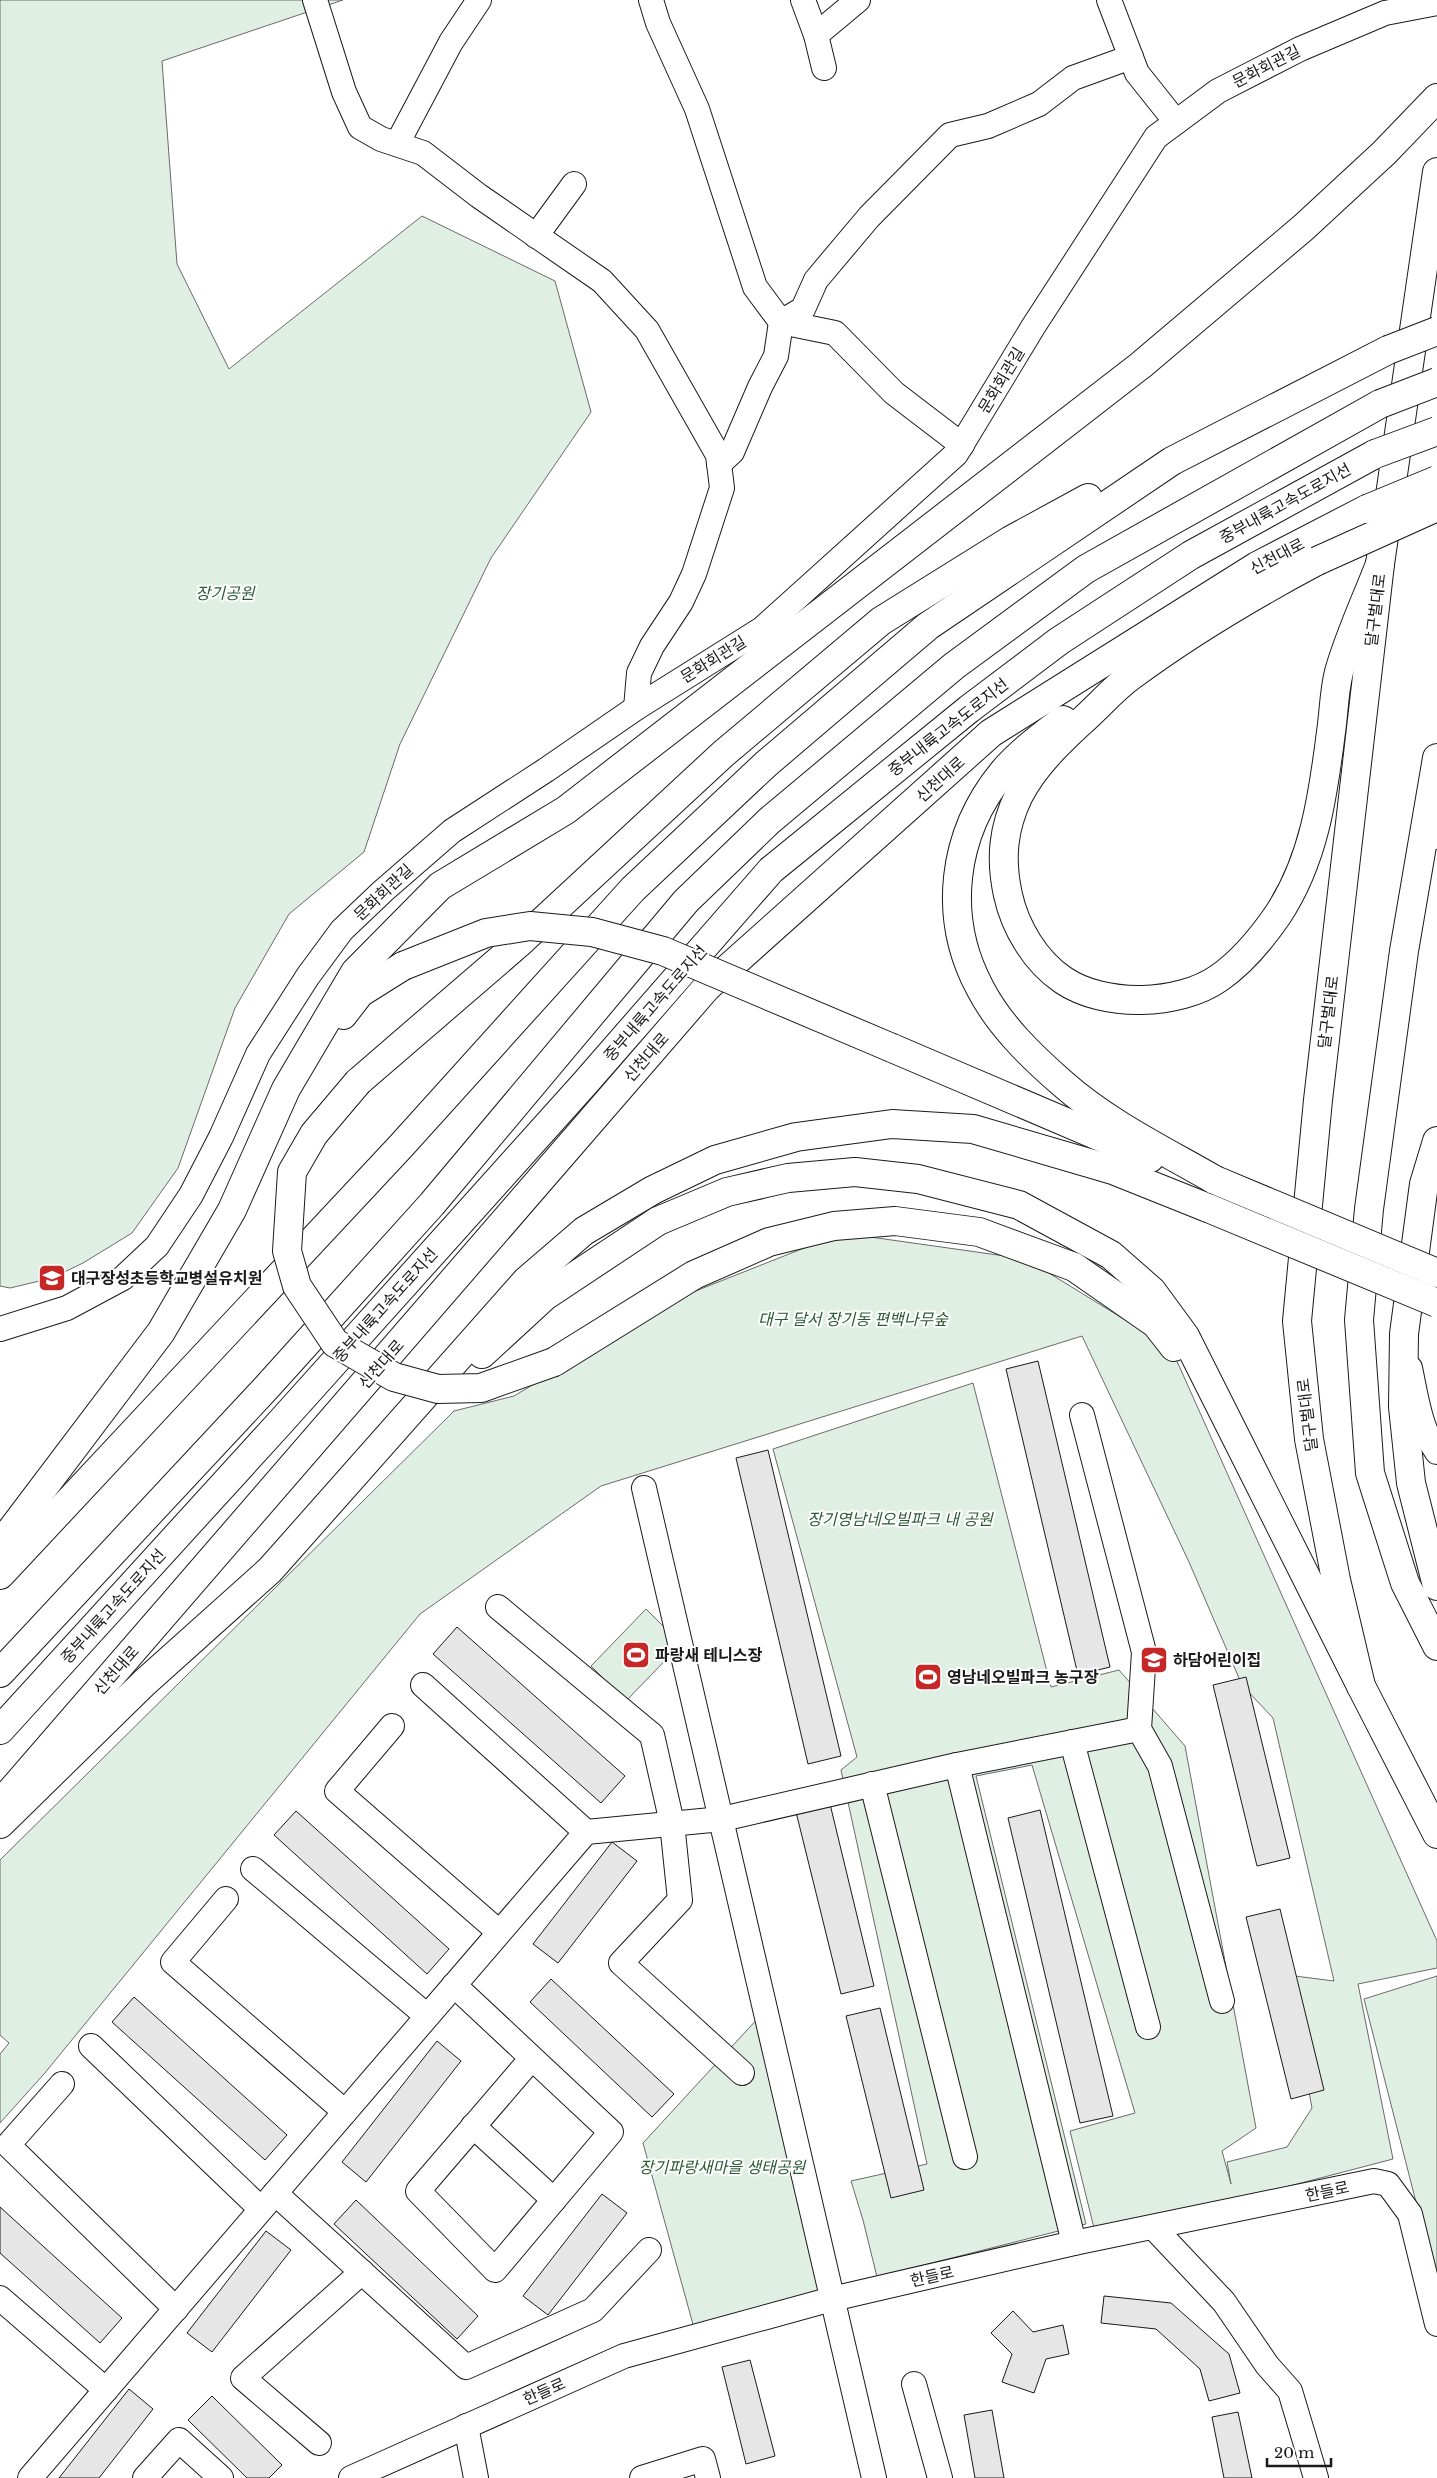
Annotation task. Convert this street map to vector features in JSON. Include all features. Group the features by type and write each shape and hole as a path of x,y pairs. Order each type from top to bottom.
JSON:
{"main road":[{"path":"0,1545 161,1332 232,1210 286,1090 355,972 440,886 566,810 1141,365 1304,227 1384,153 1437,98"},
{"name":"달구벌대로","path":"1437,172 1380,564 1318,1100 1297,1321 1309,1439 1336,1580 1362,1686 1437,1834"},
{"path":"1213,1396 1156,1324 1074,1267 979,1232 895,1221 834,1226 770,1242 694,1275 554,1362 482,1388 438,1390 394,1377 335,1343 298,1286 287,1252 292,1172 314,1134 358,1082 518,944 723,754 881,621 1011,540 1102,491 1172,461 1388,350 1437,331"},
{"name":"중부내륙고속도로지선","path":"0,1673 266,1388 432,1204 686,900 769,821 954,666 1086,569 1380,404 1437,382"},
{"name":"중부내륙고속도로지선","path":"0,1730 291,1411 586,1082 771,870 970,708 1059,641 1190,555 1375,454 1437,431"},
{"path":"0,1575 401,1146 633,888 766,764 928,626 1172,461"},
{"name":"신천대로","path":"0,1804 707,987 991,733 1257,566 1367,509 1437,480"},
{"path":"1215,1180 1114,1122 1062,1083 1003,1023 980,989 966,955 958,919 956,887 960,856 970,826 986,794 1003,772 1025,750 1062,721 1257,592 1317,562 1437,507"},
{"path":"1129,678 1063,739 1033,772 1008,822 1003,846 1005,880 1013,912 1020,929 1034,951 1051,971 1065,982 1105,996 1148,1000 1197,989 1218,978 1259,940 1278,914 1295,885 1310,850 1324,789 1339,672 1380,564"},
{"path":"1437,758 1432,828 1402,960 1369,1209 1359,1320 1370,1473 1405,1583 1437,1646"},
{"path":"286,1090 360,993 403,966 486,933 530,926 592,932 663,951 1136,1153 1215,1180 1437,1273"},
{"path":"0,1824 144,1683 270,1570 527,1280 584,1230 653,1190 715,1160 796,1137 892,1124 973,1129 1113,1170 1437,1303"},
{"path":"1437,1141 1424,1184 1404,1334 1403,1406 1411,1483 1437,1586"},
{"path":"369,1459 545,1296 658,1221 726,1192 788,1178 856,1172 918,1179 1019,1204 1111,1255 1152,1291 1184,1336 1362,1686"}],"street":[{"path":"315,0 344,92 360,127 381,138 423,153 479,196 602,281 647,330 718,455 722,488 694,574 681,602 652,646 639,673 636,708"},
{"path":"397,144 451,42 479,0"},
{"path":"650,0 658,23 697,109 755,287 781,322 835,333 894,393 962,445"},
{"path":"803,0 816,35 824,68"},
{"path":"816,35 858,0"},
{"path":"1109,0 1137,73 1176,122"},
{"name":"문화회관길","path":"0,1329 67,1308 123,1278 157,1246 192,1195 221,1137 258,1054 308,976 342,930 452,830 546,770 636,708 762,629 956,454 1103,217 1156,137 1218,91 1300,49 1385,13 1437,3"},
{"path":"719,464 732,452 760,387 776,356 781,322 803,308 816,280 869,217 950,135 988,126 1039,104 1073,78 1131,57"},
{"path":"536,236 574,184"},
{"path":"1404,1334 1421,1417 1429,1441 1437,1452"},
{"path":"1082,1415 1144,1652 1139,1729 1160,1766 1222,2001"},
{"path":"644,1488 874,2478"},
{"path":"498,1608 652,1735 672,1823 680,1900 621,1963 742,2073"},
{"path":"423,1685 586,1832"},
{"path":"392,1726 337,1791 499,1932"},
{"path":"30,2478 586,1832 722,1819 957,1765 1139,1729"},
{"path":"1072,1742 1148,2027"},
{"path":"957,1765 1074,2243"},
{"path":"872,1784 965,2157"},
{"path":"253,1869 427,2016"},
{"path":"226,1899 173,1962 345,2112"},
{"path":"454,1985 612,2132 495,2270 418,2191 532,2058"},
{"path":"91,2046 268,2201 362,2272 466,2367 593,2310 649,2250"},
{"path":"62,2084 8,2145 176,2309"},
{"path":"474,2126 554,2200"},
{"name":"한들로","path":"351,2478 624,2356 832,2299 1074,2243 1154,2228 1374,2181 1388,2184 1410,2214 1437,2324"},
{"path":"1154,2228 1224,2302 1267,2364 1290,2391 1316,2478"},
{"path":"319,2443 243,2378 362,2272"},
{"path":"0,2298 106,2390"},
{"path":"914,2384 940,2478"},
{"path":"466,2426 476,2478"},
{"path":"145,2478 179,2440 221,2478"},
{"path":"642,2478 703,2459 708,2478"}],"green space":[{"name":"장기공원","path":"0,0 343,0 162,61 177,264 229,369 422,216 555,281 591,412 491,558 400,744 364,852 289,914 235,1008 178,1168 132,1233 83,1263 52,1278 10,1288 0,1286"},
{"path":"842,1233 1026,1259 1171,1348 1437,1941 1437,1968 1358,1984 1393,2159 1236,2200 1095,2232 1070,2131 1135,2113 1032,1765 976,1776 1086,2224 877,2277 851,2181 927,2164 841,1770 857,1757 773,1449 973,1383 1051,1687 1119,1670 1185,1746 1256,2128 1222,2151 1231,2184 1227,2162 1287,2147 1312,2108 1287,1975 1334,1981 1273,1718 1242,1685 1189,1562 1082,1336 601,1486 420,1614 44,2074 0,2123 0,2054 9,2043 0,2035 0,1860 454,1411 514,1396 678,1298"},
{"name":"파랑새 테니스장","path":"646,1609 681,1644 626,1701 591,1666"},
{"path":"1437,1976 1437,2284 1364,1999"},
{"name":"장기파랑새마을 생태공원","path":"760,2016 822,2289 694,2328 643,2143"}],"building":[{"path":"1038,1361 1110,1667 1078,1675 1006,1369"},
{"path":"768,1450 841,1756 808,1764 736,1458"},
{"path":"457,1627 625,1776 601,1803 433,1654"},
{"path":"1246,1677 1290,1858 1257,1866 1213,1685"},
{"path":"830,1804 874,1986 841,1994 796,1812"},
{"path":"1040,1810 1113,2116 1080,2123 1008,1818"},
{"path":"296,1811 449,1949 427,1974 274,1835"},
{"path":"612,1842 637,1861 558,1963 533,1944"},
{"path":"1280,1909 1324,2090 1291,2099 1246,1917"},
{"path":"551,1979 674,2094 652,2117 530,2002"},
{"path":"134,1997 287,2135 265,2160 112,2022"},
{"path":"880,2008 924,2190 891,2198 846,2016"},
{"path":"437,2041 461,2061 366,2182 342,2162"},
{"path":"602,2194 627,2213 548,2315 523,2296"},
{"path":"356,2200 478,2316 457,2339 334,2224"},
{"path":"0,2207 122,2318 100,2343 0,2253"},
{"path":"266,2231 291,2250 212,2352 187,2333"},
{"path":"1104,2296 1171,2303 1229,2354 1240,2393 1209,2401 1200,2369 1156,2329 1101,2323"},
{"path":"1013,2311 1033,2332 1063,2325 1069,2354 1046,2359 1034,2393 1002,2382 1012,2354 991,2333"},
{"path":"750,2360 775,2456 746,2464 722,2367"},
{"path":"129,2389 153,2409 99,2478 59,2478"},
{"path":"212,2396 282,2465 269,2478 247,2478 188,2420"},
{"path":"992,2410 1004,2478 975,2478 964,2415"},
{"path":"1238,2412 1252,2478 1224,2478 1212,2417"}],"place":[{"name":"대구장성초등학교병설유치원","path":"52,1278"},
{"name":"파랑새 테니스장","path":"636,1655"},
{"name":"하담어린이집","path":"1154,1660"},
{"name":"영남네오빌파크 농구장","path":"928,1677"}],"park label":[{"name":"대구 달서 장기동 편백나무숲","path":"853,1319"},
{"name":"장기영남네오빌파크 내 공원","path":"900,1519"}]}
